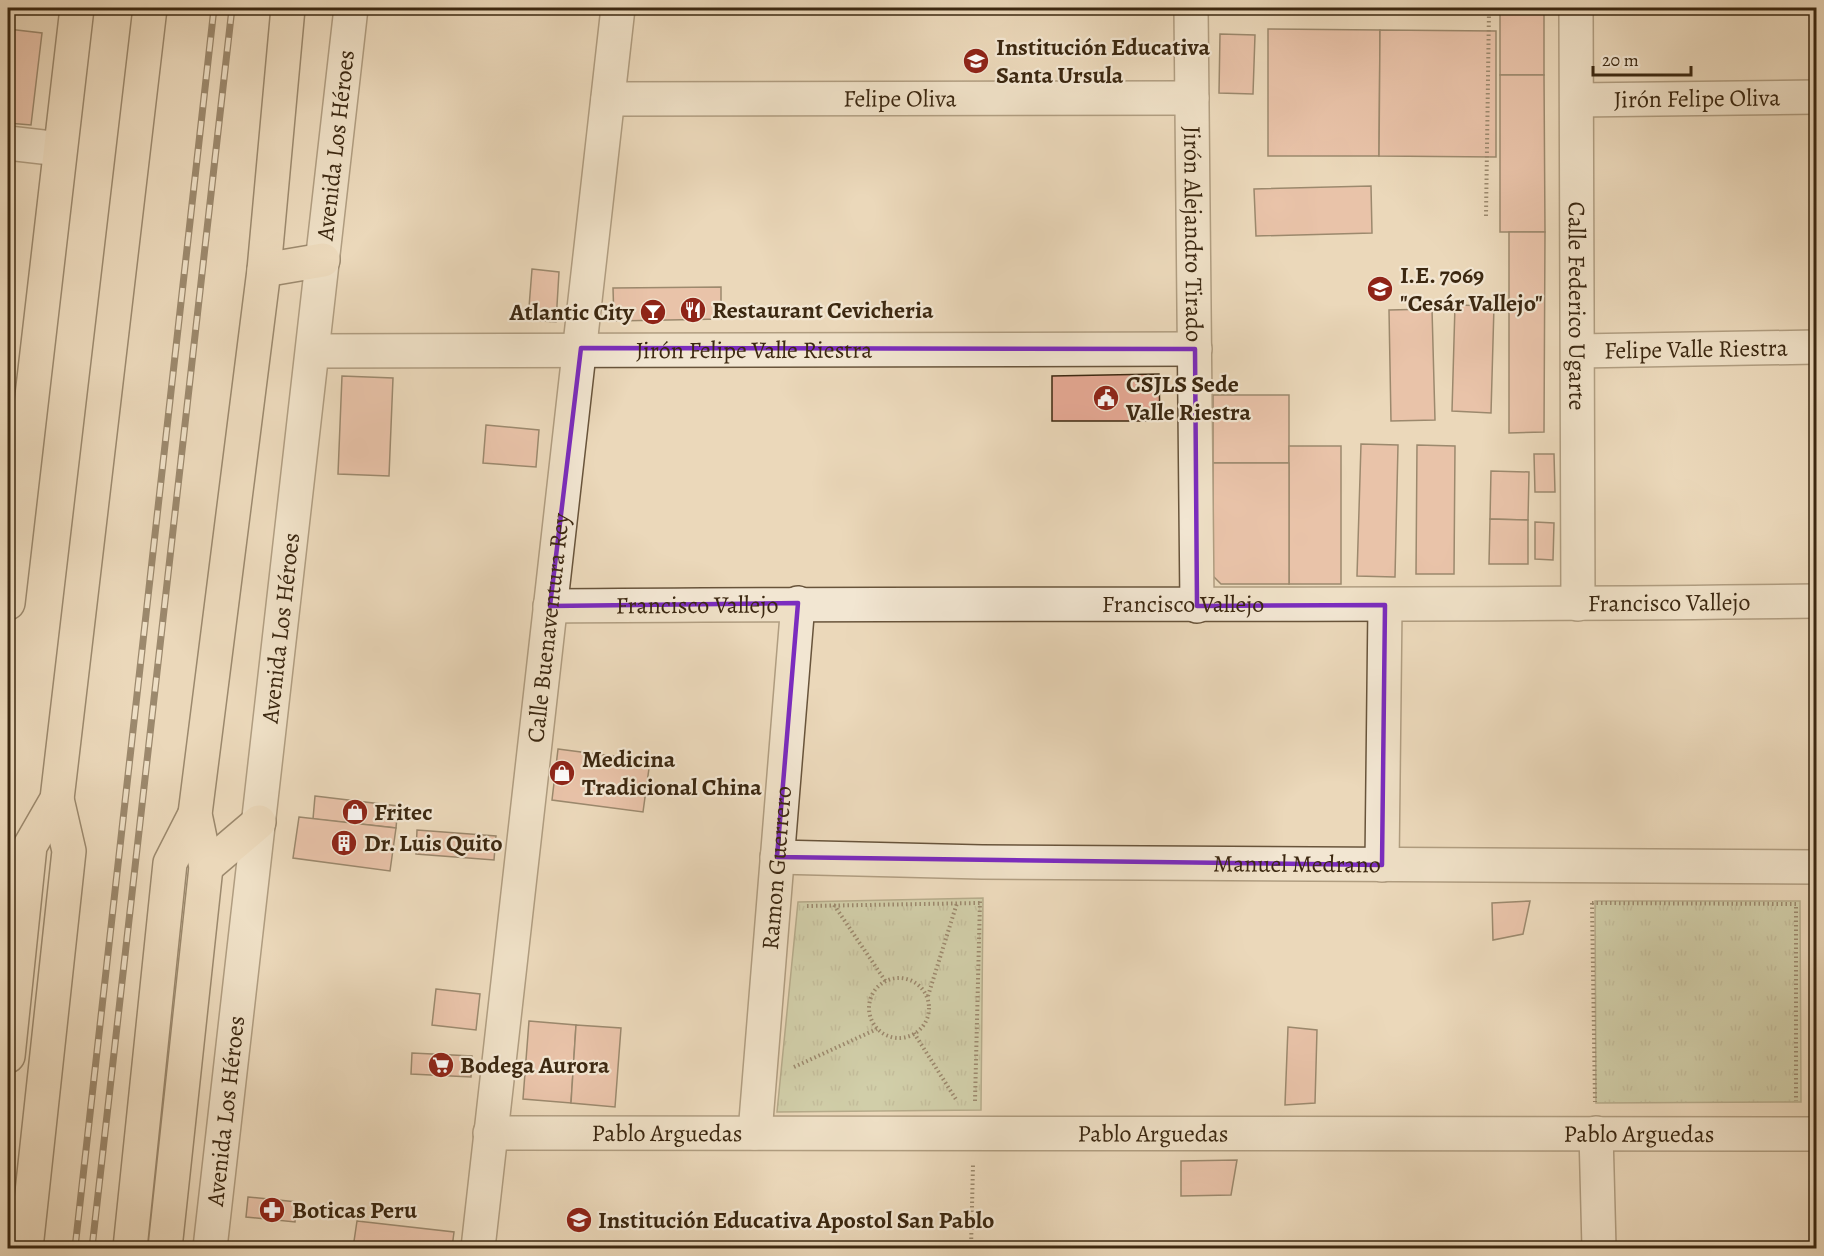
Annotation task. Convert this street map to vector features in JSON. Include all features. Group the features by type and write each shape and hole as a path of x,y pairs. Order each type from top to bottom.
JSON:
{"main road":[{"path":"8,603 77,8"},
{"path":"26,1248 69,851 57,799 150,8"},
{"name":"Avenida Los Héroes","path":"165,1248 206,867 195,814 264,270 288,8"},
{"path":"264,270 323,260"},
{"path":"8,1056 30,846 57,799"},
{"name":"Avenida Los Héroes","path":"130,1248 170,863 195,814"},
{"path":"206,867 259,822"}],"street":[{"name":"Avenida Los Héroes","path":"210,1248 351,8"},
{"name":"Calle Buenaventura Rey","path":"478,1248 618,8"},
{"name":"Jirón Alejandro Tirado","path":"1191,8 1197,606"},
{"name":"Calle Federico Ugarte","path":"1576,8 1578,604"},
{"name":"Jirón Felipe Oliva","path":"1576,100 1816,97"},
{"name":"Felipe Oliva","path":"608,99 1192,98"},
{"path":"8,143 60,149"},
{"name":"Felipe Valle Riestra","path":"1578,351 1816,347"},
{"name":"Jirón Felipe Valle Riestra","path":"313,351 581,348 1195,349"},
{"name":"Francisco Vallejo","path":"550,606 798,603 1197,606 1816,601"},
{"name":"Ramon Guerrero","path":"755,1133 798,603"},
{"path":"1382,865 1385,605"},
{"name":"Manuel Medrano","path":"777,858 982,862 1816,867"},
{"name":"Pablo Arguedas","path":"490,1133 1816,1134"},
{"path":"1596,1133 1599,1248"}],"path":[{"path":"1375,8 1489,9 1486,216"},
{"path":"971,1248 982,862"},
{"path":"1592,866 1596,1133"},
{"path":"928,997 912,980 900,977 886,982 878,986 872,996 869,1007 871,1019 877,1029 887,1036 898,1038 914,1034 927,1020 928,997 957,903"},
{"path":"804,917 805,906 980,903"},
{"path":"1592,903 1796,904 1796,1102 1784,1102"},
{"path":"834,905 886,982"},
{"path":"790,1058 789,1069 877,1029"},
{"path":"914,1034 961,1107 949,1107"},
{"path":"1595,1101 1607,1101"}],"highlighted area":[{"path":"581,348 1195,349 1197,606 1385,605 1382,865 777,857 798,603 550,606"}],"green space":[{"path":"983,898 981,1110 777,1112 798,902"},
{"path":"1595,901 1800,901 1801,1102 1596,1103"}],"building":[{"path":"1101,8 1160,8 1161,12 1101,14"},
{"path":"1500,8 1544,8 1544,75 1500,75"},
{"path":"8,29 42,33 31,125 8,123"},
{"path":"1268,29 1380,30 1379,156 1268,156"},
{"path":"1380,30 1496,31 1496,157 1379,156"},
{"path":"1220,34 1255,35 1253,94 1219,93"},
{"path":"1500,75 1544,75 1545,232 1500,232"},
{"path":"1371,186 1372,233 1256,236 1254,189"},
{"path":"1509,232 1545,232 1544,432 1509,433"},
{"path":"532,269 559,272 556,322 528,320"},
{"path":"721,287 721,319 614,321 613,288"},
{"path":"1455,305 1494,306 1491,413 1452,411"},
{"path":"1432,309 1435,420 1391,421 1389,310"},
{"name":"CSJLS Sede Valle Riestra","path":"1159,374 1160,421 1052,421 1052,376"},
{"path":"342,376 393,378 389,476 338,474"},
{"path":"1213,395 1289,395 1289,463 1213,463"},
{"path":"486,425 539,430 536,467 483,463"},
{"path":"1361,444 1398,445 1395,577 1357,576"},
{"path":"1417,445 1455,446 1454,574 1416,574"},
{"path":"1289,446 1341,446 1341,584 1289,584"},
{"path":"1534,454 1554,454 1555,492 1535,492"},
{"path":"1213,463 1289,463 1289,584 1221,584 1213,576"},
{"path":"1491,471 1529,472 1528,520 1490,519"},
{"path":"1490,519 1528,520 1528,564 1489,564"},
{"path":"1535,522 1554,523 1553,560 1535,559"},
{"path":"558,749 650,761 643,812 552,800"},
{"name":"Fritec","path":"315,796 398,806 396,828 313,819"},
{"name":"Dr. Luis Quito","path":"299,817 396,828 390,871 293,858"},
{"path":"417,830 496,836 494,860 416,854"},
{"path":"1530,901 1523,934 1493,940 1492,903"},
{"path":"436,989 480,994 476,1030 432,1025"},
{"path":"529,1021 576,1025 571,1103 523,1099"},
{"path":"576,1025 621,1028 615,1107 571,1103"},
{"path":"1288,1027 1317,1030 1315,1103 1285,1105"},
{"name":"Bodega Aurora","path":"412,1053 472,1056 471,1077 411,1074"},
{"path":"1237,1160 1231,1195 1181,1196 1181,1161"},
{"name":"Boticas Peru","path":"248,1197 297,1202 295,1222 246,1217"},
{"path":"357,1221 454,1232 452,1248 353,1248"},
{"path":"1237,1245 1293,1245 1293,1248 1237,1248"},
{"path":"1293,1245 1330,1245 1330,1248 1293,1248"}],"railway":[{"path":"75,1248 214,8"},
{"path":"92,1248 232,8"}],"place":[{"name":"Institución Educativa Santa Ursula","path":"976,61"},
{"name":"I.E. 7069 \"Cesár Vallejo\"","path":"1380,289"},
{"name":"Restaurant Cevicheria","path":"693,310"},
{"name":"Atlantic City","path":"653,312"},
{"name":"CSJLS Sede Valle Riestra","path":"1106,398"},
{"name":"Medicina Tradicional China","path":"562,773"},
{"name":"Fritec","path":"355,812"},
{"name":"Dr. Luis Quito","path":"344,843"},
{"name":"Bodega Aurora","path":"441,1065"},
{"name":"Boticas Peru","path":"272,1210"},
{"name":"Institución Educativa Apostol San Pablo","path":"579,1220"}]}
